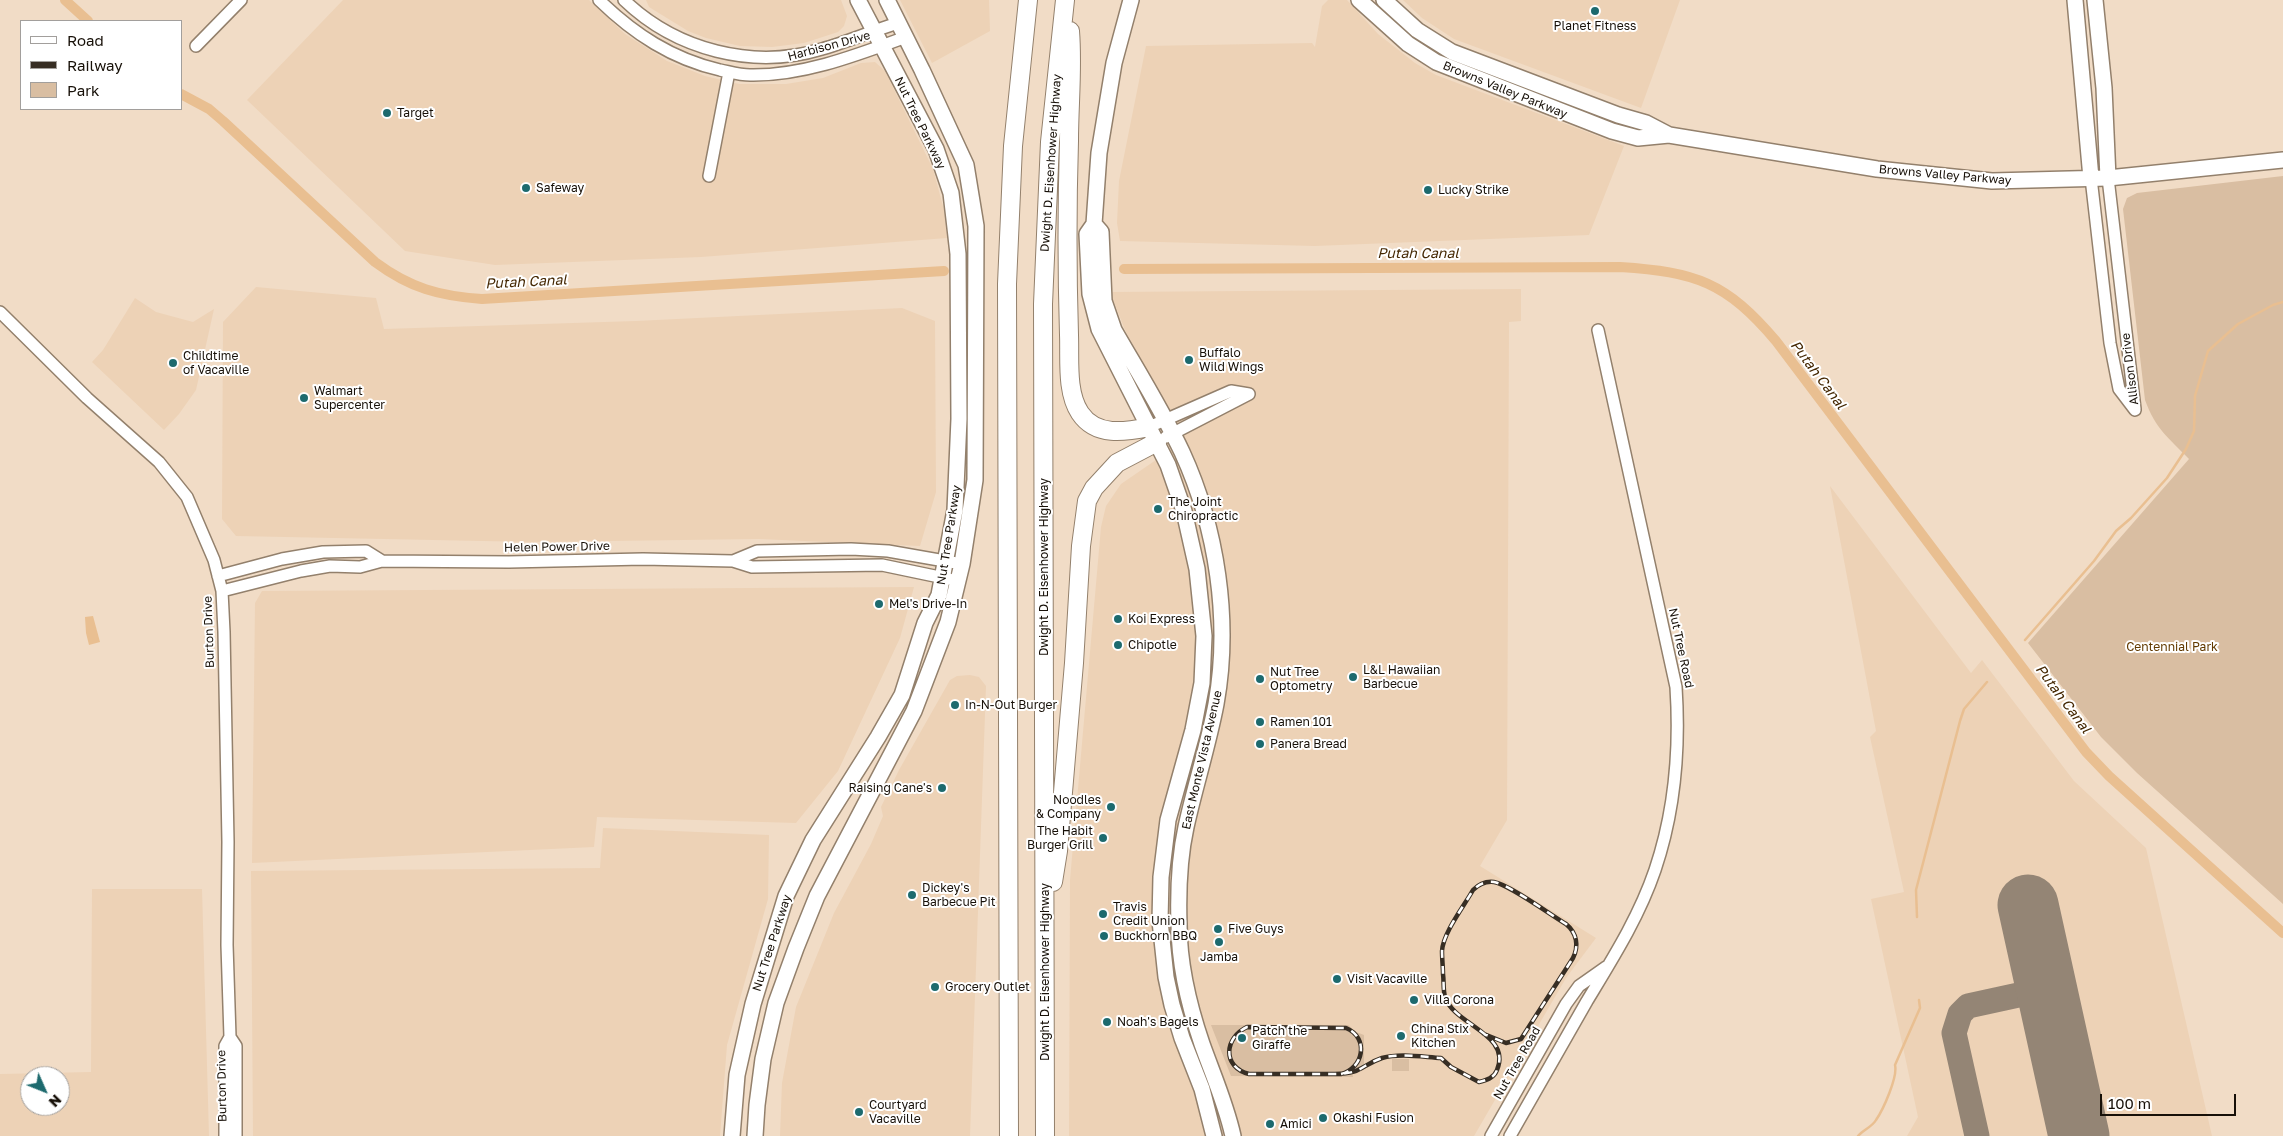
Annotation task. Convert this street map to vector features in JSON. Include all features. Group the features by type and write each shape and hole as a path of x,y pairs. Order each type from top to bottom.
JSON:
{"highway":[{"path":"1022,0 1026,21"},
{"path":"1009,1136 1007,275 1012,146 1028,0"},
{"path":"1066,0 1072,55 1068,160 1067,290 1071,385 1074,402 1080,414 1090,424 1102,430 1153,434"},
{"name":"Dwight D. Eisenhower Highway","path":"1045,1136 1043,296 1050,142 1066,0"},
{"path":"1045,932 1058,852 1074,662 1081,546 1087,501 1094,488 1117,463 1153,434"},
{"path":"1001,1136 1008,1067"}],"main road":[{"name":"Nut Tree Parkway","path":"858,0 936,149 946,175 955,218 958,254 958,473 954,562"},
{"name":"Nut Tree Parkway","path":"755,1136 756,1105 763,1059 776,1003 817,896 914,711 948,622 954,562 974,480 976,226 966,165 906,37 886,0"},
{"name":"East Monte Vista Avenue","path":"1131,0 1114,63 1098,153 1094,224 1087,234 1090,294 1104,342 1168,465 1191,534 1199,583 1203,627 1202,683 1168,820 1161,877 1160,921 1166,978 1172,1005 1182,1038 1202,1089 1214,1136"},
{"name":"Browns Valley Parkway","path":"1359,0 1399,37 1422,55 1436,62 1564,113 1612,131 1638,138 1669,135 1878,170 1992,181 2108,178 2283,160"},
{"path":"1373,0 1393,16 1401,16"},
{"name":"Browns Valley Parkway","path":"1384,0 1434,43 1487,66 1646,123 1669,135"},
{"name":"Allison Drive","path":"2076,0 2091,178"},
{"name":"Allison Drive","path":"2095,0 2104,88 2108,178"},
{"path":"1422,55 1436,56 1472,70 1479,70 1487,66 1487,83"},
{"path":"1487,83 1496,77 1534,91 1545,93 1555,91"},
{"path":"1564,113 1572,110 1617,122 1624,116"},
{"name":"East Monte Vista Avenue","path":"1094,224 1101,232 1102,289 1107,312 1114,330 1166,420 1192,476 1215,560 1223,640 1216,703 1191,805 1180,868 1178,901 1180,953 1186,987 1194,1016 1223,1099 1233,1136"},
{"name":"Nut Tree Parkway","path":"732,1136 737,1074 753,1004 786,896 813,840 878,737 902,694 924,623 951,579"},
{"path":"1203,627 1212,643 1209,695 1216,703"},
{"path":"1191,805 1187,792 1205,722 1205,715 1197,708"}],"street":[{"path":"196,46 241,0"},
{"name":"Harbison Drive","path":"599,0 619,19 660,48 696,63 749,75 797,70 833,62 906,37"},
{"name":"Harbison Drive","path":"624,0 641,15 677,38 703,48 757,58 790,56 822,49 898,23"},
{"path":"709,176 729,72"},
{"name":"Allison Drive","path":"2091,178 2110,343 2119,390 2135,410 2108,178"},
{"name":"Burton Drive","path":"0,312 87,398 153,456 177,483 194,512 214,560 222,592 224,632 228,842 227,945 230,1037 225,1046 225,1136"},
{"name":"Nut Tree Road","path":"1510,1136 1609,964 1621,947 1641,905 1664,838 1671,808 1677,762 1678,722 1676,687 1598,330"},
{"path":"1231,392 1249,394 1173,434 1153,434 1166,420 1231,392"},
{"name":"Helen Power Drive","path":"732,561 757,551 851,549 888,550 954,562"},
{"name":"Helen Power Drive","path":"218,576 282,559 323,552 366,552 382,561"},
{"name":"Helen Power Drive","path":"222,592 301,571 330,566 360,567 382,561 509,562 643,559 732,561 752,566 882,566 951,579"},
{"name":"Nut Tree Road","path":"1491,1136 1566,1004 1579,986 1609,964"},
{"path":"1566,1004 1581,1012"},
{"name":"Burton Drive","path":"230,1037 236,1046 236,1136"}],"shaded area":[{"path":"343,0 589,0 625,34 667,61 705,76 739,84 786,84 823,78 861,63 875,62 885,71 933,169 944,210 947,238 701,257 495,265 405,251 247,100"},
{"path":"646,0 841,0 847,16 844,26 838,32 804,43 772,47 740,46 706,38 688,31 649,7"},
{"path":"900,0 989,0 990,31 932,63"},
{"path":"1328,0 1347,0 1378,34 1415,63 1436,75 1624,146 1589,235 1315,246 1120,241 1117,223 1119,181 1146,46 1312,43 1315,47 1322,6"},
{"path":"1403,0 1680,0 1641,108 1454,39 1422,18"},
{"path":"256,287 376,298 384,329 636,321 902,308 935,321 936,492 920,546 759,539 532,542 236,536 222,519 223,322"},
{"path":"1521,289 1521,321 1509,322 1507,820 1480,866 1596,938 1566,978 1474,1136 1069,1136 1070,880 1101,527 1106,506 1121,484 1185,440 1125,330 1110,292"},
{"path":"135,298 156,312 193,322 214,309 196,390 179,414 164,430 92,362 103,350"},
{"path":"1830,486 1971,673 1982,660 2074,781 2146,848 2212,1136 1907,1136 1918,1117 1871,899 1904,892 1870,737 1876,731"},
{"path":"914,587 900,638 838,771 796,823 597,817 594,847 252,863 255,603 262,591"},
{"path":"93,616 100,642 89,645 85,617"},
{"path":"970,675 979,677 986,686 970,1136 780,1136 782,1083 796,1007 834,913 871,844 883,816 881,807 899,770 950,680 957,676"},
{"path":"603,828 769,835 768,899 727,1045 720,1136 253,1136 251,871 600,868"},
{"path":"92,889 202,889 209,1136 0,1136 0,1074 20,1074 20,1116 70,1116 70,1072 91,1072"}],"green space":[{"name":"Centennial Park","path":"2283,176 2283,904 2137,773 2101,737 2028,643 2189,459 2158,426 2145,400 2123,209 2127,198 2137,193"},
{"path":"1211,1025 1348,1025 1356,1032 1364,1035 1364,1067 1352,1072 1353,1077 1231,1076"},
{"path":"1392,1059 1409,1059 1409,1071 1392,1071"}],"waterway":[{"name":"Putah Canal","path":"65,0 87,20"},
{"name":"Putah Canal","path":"182,95 209,109 223,121 375,262 400,278 438,293 482,299 944,271"},
{"name":"Putah Canal","path":"1124,269 1620,267 1669,272 1690,277 1725,293 1741,305 1776,341 2086,752 2109,776 2283,933"},
{"path":"2025,640 2094,561 2116,531 2131,518 2167,478 2186,449 2194,431 2195,396 2208,351 2238,324 2273,305 2283,302"},
{"path":"1917,917 1916,890 1960,721 1964,709 1987,682"},
{"path":"1858,1136 1874,1122 1886,1101 1892,1085 1895,1065 1920,1008 1919,1000"}],"taxiway":[{"path":"1977,1136 1954,1033 1960,1014 1968,1006 2046,989"}],"runway":[{"path":"2028,905 2079,1136"}],"railway":[{"path":"1341,1074 1349,1071 1354,1066 1359,1060 1361,1053 1358,1039 1354,1033 1346,1028 1247,1027 1239,1032 1230,1045 1230,1059 1240,1070 1249,1074 1335,1074 1344,1074 1356,1071 1382,1058 1404,1056 1441,1058 1451,1067 1479,1082 1494,1075 1499,1058 1496,1047 1490,1038 1480,1030 1459,1015 1450,1007 1445,997 1442,954 1446,936 1473,890 1483,883 1494,882 1530,900 1566,924 1573,931 1576,949 1573,958 1521,1039 1506,1043 1484,1034"}],"place":[{"name":"Planet Fitness","path":"1595,11"},
{"name":"Target","path":"387,113"},
{"name":"Safeway","path":"526,188"},
{"name":"Lucky Strike","path":"1428,190"},
{"name":"Buffalo Wild Wings","path":"1189,360"},
{"name":"Childtime of Vacaville","path":"173,363"},
{"name":"Walmart Supercenter","path":"304,398"},
{"name":"The Joint Chiropractic","path":"1158,509"},
{"name":"Mel's Drive-In","path":"879,604"},
{"name":"Koi Express","path":"1118,619"},
{"name":"Chipotle","path":"1118,645"},
{"name":"L&L Hawaiian Barbecue","path":"1353,677"},
{"name":"Nut Tree Optometry","path":"1260,679"},
{"name":"In-N-Out Burger","path":"955,705"},
{"name":"Ramen 101","path":"1260,722"},
{"name":"Panera Bread","path":"1260,744"},
{"name":"Raising Cane's","path":"942,788"},
{"name":"Noodles & Company","path":"1111,807"},
{"name":"The Habit Burger Grill","path":"1103,838"},
{"name":"Dickey's Barbecue Pit","path":"912,895"},
{"name":"Travis Credit Union","path":"1103,914"},
{"name":"Five Guys","path":"1218,929"},
{"name":"Buckhorn BBQ","path":"1104,936"},
{"name":"Jamba","path":"1219,942"},
{"name":"Visit Vacaville","path":"1337,979"},
{"name":"Grocery Outlet","path":"935,987"},
{"name":"Villa Corona","path":"1414,1000"},
{"name":"Noah's Bagels","path":"1107,1022"},
{"name":"China Stix Kitchen","path":"1401,1036"},
{"name":"Patch the Giraffe","path":"1242,1038"},
{"name":"Courtyard Vacaville","path":"859,1112"},
{"name":"Okashi Fusion","path":"1323,1118"},
{"name":"Amici","path":"1270,1124"}]}
